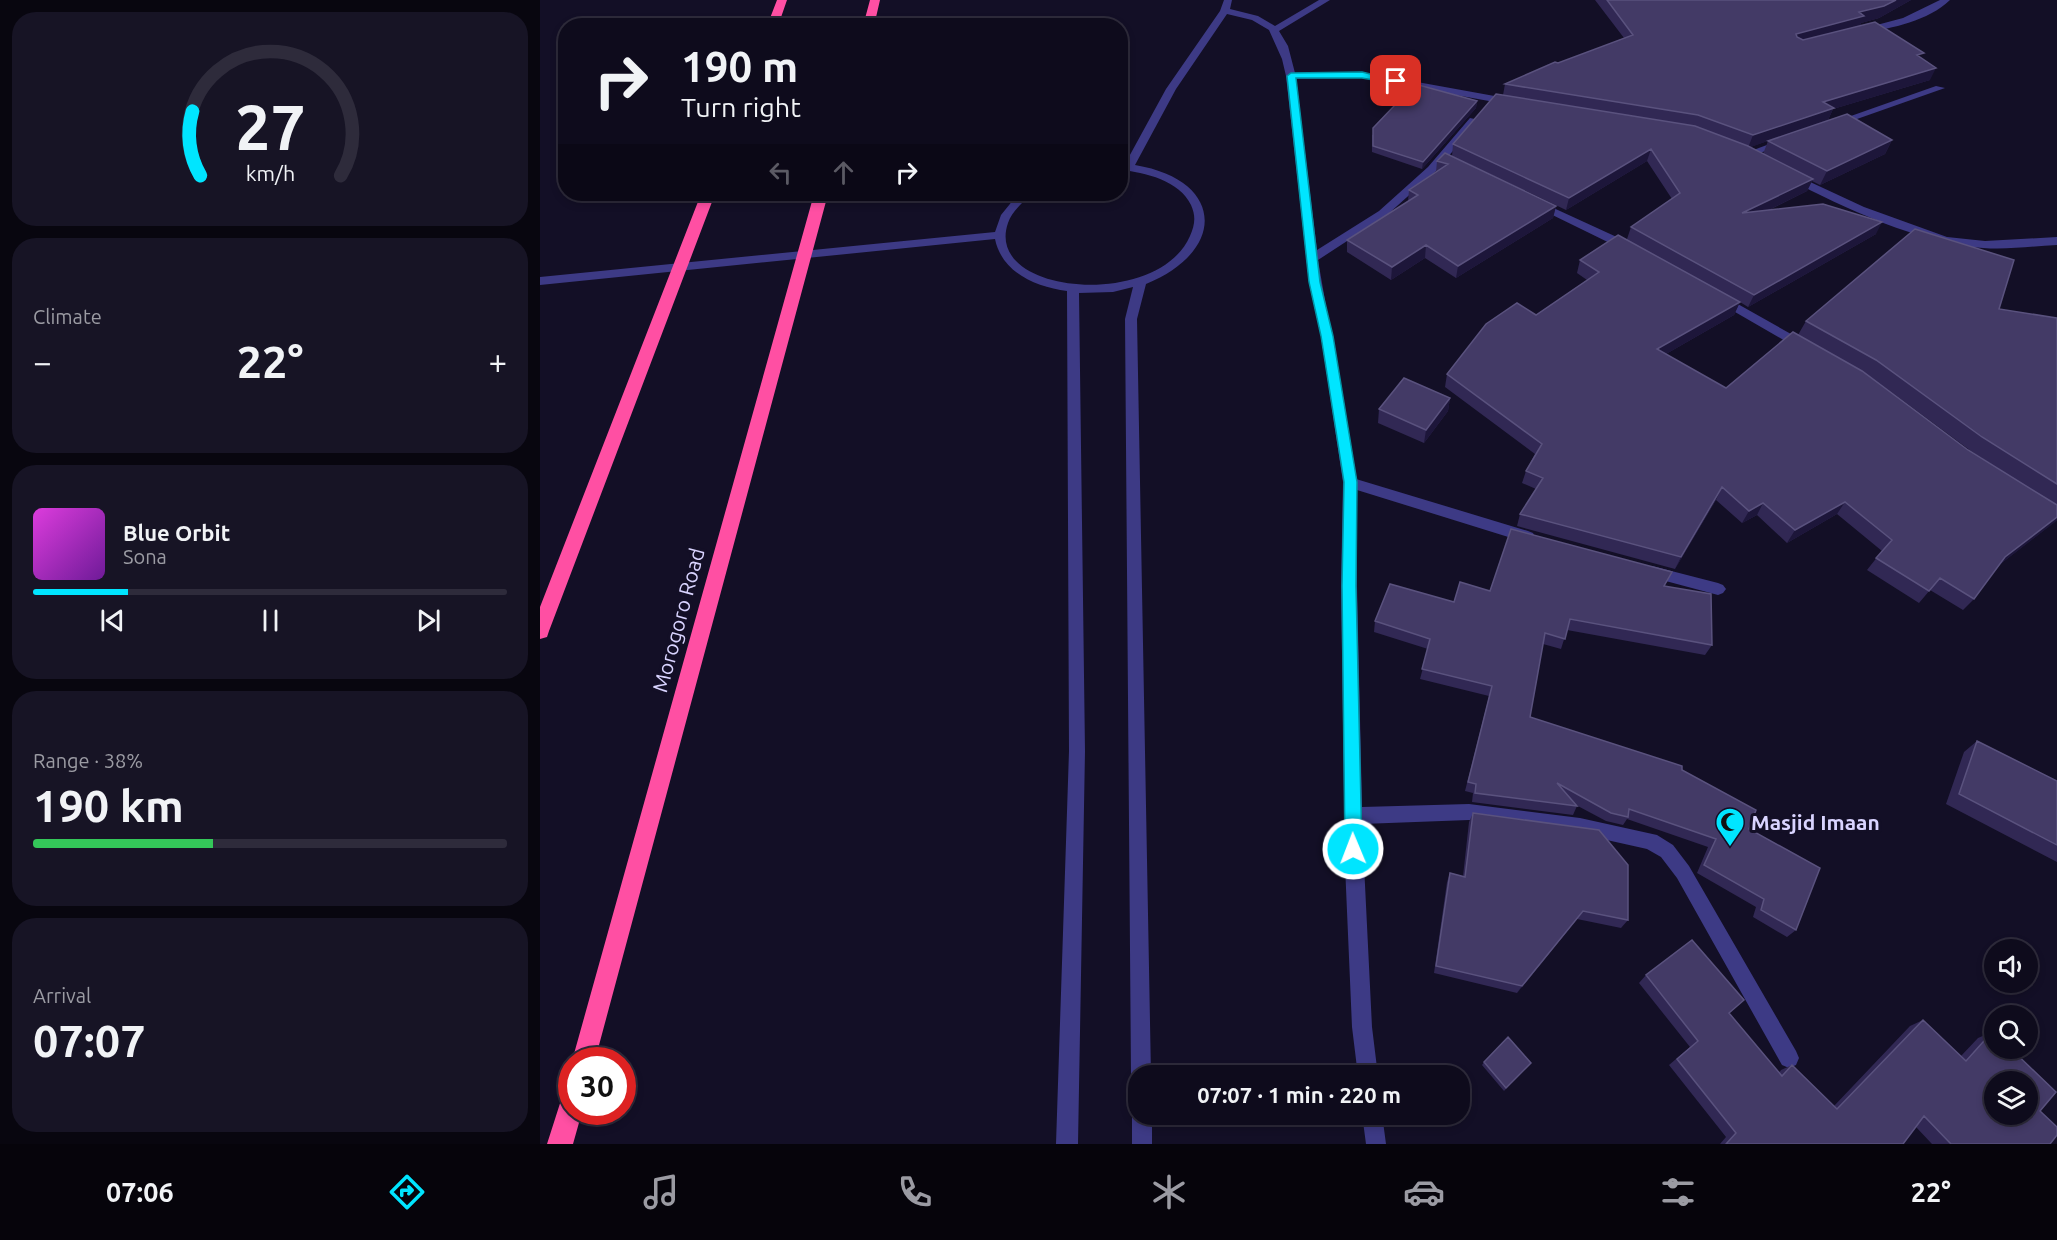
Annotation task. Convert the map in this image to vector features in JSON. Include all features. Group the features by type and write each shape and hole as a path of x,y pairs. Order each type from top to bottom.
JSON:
{"highway":[{"path":"775,18 782,0"},
{"path":"870,18 875,0"},
{"path":"540,631 705,201"},
{"name":"Morogoro Road","path":"587,1047 819,201"},
{"path":"560,1144 566,1125"}],"street":[{"path":"1276,29 1325,0"},
{"path":"1850,33 1901,24 1920,17 1946,0"},
{"path":"1128,160 1171,89 1227,5 1276,29 1284,46 1291,76 1312,259 1350,482 1349,586 1353,816 1362,1027 1367,1065"},
{"path":"1291,76 1362,75 1520,104"},
{"path":"1827,126 1940,88"},
{"path":"1312,259 1383,213 1432,169 1447,160 1491,100"},
{"path":"1765,162 1743,152 1793,138"},
{"path":"1018,201 1007,213 999,235 1001,248 1008,260 1019,270 1034,279 1073,289 1118,287 1141,281 1178,262 1191,249 1198,235 1200,222 1198,208 1191,196 1180,185 1148,171 1128,168"},
{"path":"1783,172 1833,198 1945,240 1985,245 2057,241"},
{"path":"1528,199 1638,253"},
{"path":"540,281 999,235"},
{"path":"1141,281 1131,319 1142,1065"},
{"path":"1067,1144 1077,751 1073,289"},
{"path":"1708,292 1811,351"},
{"path":"1350,482 1486,526 1539,540"},
{"path":"1641,569 1718,589"},
{"path":"1353,816 1469,812 1580,826 1651,841 1667,851 1683,872 1789,1058"},
{"path":"1142,1125 1142,1144"},
{"path":"1373,1125 1376,1144"}],"building":[{"path":"1607,0 1896,0 1884,6 1859,12 1864,16 1796,34 1797,37 1803,40 1875,22 1924,53 1917,55 1936,68 1823,102 1834,108 1753,135 1698,115 1505,84 1555,62 1558,63 1633,35"},
{"path":"1415,84 1477,101 1423,162 1373,146 1373,128"},
{"path":"1496,94 1695,126 1748,146 1813,179 1742,213 1823,204 1882,222 1754,295 1631,227 1680,193 1651,149 1569,198 1453,144"},
{"path":"1847,114 1892,140 1827,171 1768,141"},
{"path":"1445,153 1556,206 1458,266 1426,245 1392,267 1347,240 1418,195 1409,190 1448,164 1437,161"},
{"path":"1915,229 2014,260 1999,309 2057,318 2057,484 1982,437 1876,360 1806,321"},
{"path":"1618,235 1740,302 1657,349 1726,388 1793,332 1862,371 1968,450 2057,505 2057,517 2005,557 1974,599 1940,578 1929,591 1876,558 1892,540 1845,502 1795,530 1763,503 1749,511 1722,487 1681,557 1520,514 1543,478 1526,471 1542,444 1447,374 1486,324 1517,303 1536,315 1599,272 1580,260"},
{"path":"1404,378 1450,398 1426,430 1379,409"},
{"path":"1511,529 1672,572 1664,586 1711,594 1712,645 1570,619 1565,639 1545,633 1530,717 1682,766 1682,770 1756,810 1749,829 1820,868 1796,930 1761,910 1764,899 1704,865 1716,839 1629,809 1628,817 1611,813 1557,783 1577,806 1475,793 1476,784 1468,782 1492,686 1422,669 1430,639 1375,621 1390,584 1454,602 1460,582 1490,591"},
{"path":"1977,741 2057,781 2057,845 1959,794"},
{"path":"1473,813 1599,830 1628,865 1628,920 1583,911 1522,986 1436,966 1450,873 1465,877"},
{"path":"1692,940 1744,1000 1729,1013 1782,1076 1792,1065 1837,1109 1923,1020 1966,1061 1984,1041 1984,1059 2022,1059 2034,1071 1984,1071 1984,1125 2038,1125 2038,1075 2056,1092 2040,1111 2057,1127 2057,1135 2050,1144 1951,1144 1924,1116 1903,1144 1726,1144 1736,1133 1677,1059 1698,1041 1646,975"},
{"path":"1508,1037 1531,1063 1506,1088 1484,1062"}],"place":[{"name":"Masjid Imaan","path":"1730,848"}],"route":[{"path":"1353,849 1349,586 1350,482 1327,336 1315,282 1291,76 1362,75 1396,81"}]}
